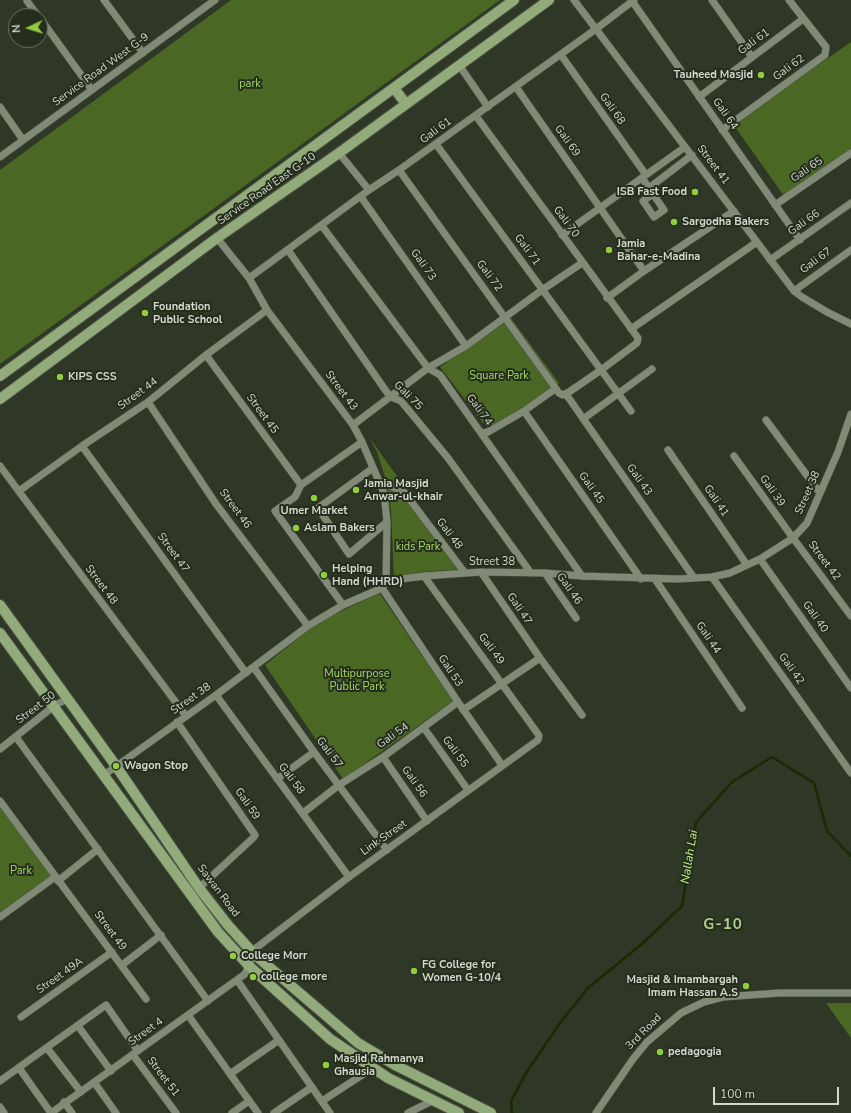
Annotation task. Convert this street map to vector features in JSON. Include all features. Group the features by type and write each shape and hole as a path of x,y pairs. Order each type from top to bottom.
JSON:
{"main road":[{"name":"Service Road East G-10","path":"0,376 514,0"},
{"name":"Service Road East G-10","path":"0,399 217,238 339,153 549,0"},
{"path":"394,88 406,104"},
{"name":"Sawan Road","path":"0,605 116,766 199,888 227,924 254,954 358,1043 395,1065 491,1113"},
{"path":"0,633 218,932 250,966 330,1039 388,1078 459,1113"}],"street":[{"path":"104,0 143,53"},
{"name":"Service Road West G-9","path":"0,157 213,0"},
{"name":"Street 41","path":"574,0 794,291 814,304 851,324"},
{"path":"712,0 752,57"},
{"path":"789,0 804,20"},
{"name":"Gali 61","path":"249,278 322,226 369,190 561,55 633,1"},
{"name":"Gali 64","path":"633,1 800,240"},
{"name":"Gali 61","path":"699,96 804,20"},
{"name":"Gali 62","path":"722,130 826,55 826,47 804,20"},
{"path":"48,29 92,90"},
{"name":"Gali 68","path":"561,55 644,176 651,191 692,155"},
{"path":"459,65 488,107"},
{"name":"Gali 69","path":"516,87 644,271"},
{"path":"0,107 23,140"},
{"name":"Gali 70","path":"476,116 638,340 638,343 601,370"},
{"name":"Gali 71","path":"436,144 631,411"},
{"path":"562,235 685,147"},
{"path":"339,153 369,190"},
{"name":"Gali 65","path":"775,205 851,154"},
{"name":"Gali 72","path":"399,170 504,317 561,392"},
{"name":"Gali 73","path":"361,197 466,346"},
{"name":"Gali 66","path":"770,260 851,204"},
{"path":"608,298 644,271 734,211"},
{"name":"Gali 74","path":"322,226 428,368 440,375 582,576"},
{"name":"Street 43","path":"217,238 249,278 267,310 353,425 362,442 384,493 387,522 384,585"},
{"path":"631,329 757,242"},
{"name":"Gali 75","path":"288,250 391,397 401,401 448,458 531,573"},
{"name":"Gali 67","path":"794,291 851,250"},
{"path":"353,425 428,368 466,346 504,317 582,263"},
{"name":"Street 44","path":"19,491 82,446 148,402 206,355 267,310"},
{"name":"Street 45","path":"206,355 301,485"},
{"path":"583,419 652,369"},
{"path":"482,433 488,432 601,370"},
{"name":"Gali 43","path":"561,392 583,419 694,578"},
{"name":"Street 46","path":"148,402 216,504 308,626"},
{"name":"Gali 45","path":"524,411 641,578"},
{"name":"Street 38","path":"104,775 254,668 308,626 342,605 384,585 424,576 464,572 544,573 655,579 694,578 712,577 730,573 747,566 793,538 807,523 838,452 851,414"},
{"path":"766,420 820,493"},
{"path":"342,605 275,510 295,497 301,485 362,442"},
{"name":"Street 47","path":"82,446 246,673"},
{"name":"Gali 41","path":"668,450 747,566"},
{"name":"Gali 39","path":"734,456 793,538"},
{"name":"Street 48","path":"0,466 186,716"},
{"path":"373,468 318,508 349,554 387,522"},
{"name":"Gali 48","path":"379,481 404,492 464,572"},
{"name":"Street 42","path":"793,538 851,616"},
{"name":"Gali 40","path":"760,559 851,688"},
{"name":"Gali 47","path":"481,572 540,658 582,715"},
{"name":"Gali 46","path":"544,573 576,618"},
{"name":"Gali 49","path":"424,576 539,736"},
{"name":"Gali 42","path":"712,577 851,773"},
{"name":"Gali 44","path":"655,579 742,708"},
{"name":"Gali 53","path":"384,585 463,710 502,765"},
{"path":"463,710 540,658"},
{"name":"Gali 57","path":"254,668 387,850"},
{"name":"Gali 58","path":"216,695 349,876"},
{"name":"Street 50","path":"0,749 54,706 67,699"},
{"name":"Gali 54","path":"303,812 339,785 383,757 424,728 458,702"},
{"name":"Gali 59","path":"178,722 255,835 199,888"},
{"name":"Gali 55","path":"424,728 468,790"},
{"name":"Link Street","path":"250,966 256,948 349,876 538,740 539,736"},
{"path":"16,737 208,1001"},
{"path":"277,779 314,752"},
{"name":"Gali 56","path":"383,757 427,821"},
{"name":"Street 49","path":"0,801 122,965 146,1000"},
{"path":"0,917 57,879 98,849"},
{"path":"122,965 161,935"},
{"name":"Street 49A","path":"21,1017 112,952"},
{"name":"Street 4","path":"51,1113 64,1102 111,1071 237,980 245,974 250,966"},
{"path":"237,980 330,1113"},
{"name":"3rd Road","path":"596,1113 633,1059 647,1042 681,1012 704,1002 723,997 745,995 851,993"},
{"name":"Street 51","path":"78,1026 106,1005 135,1053 174,1112"},
{"path":"188,1015 258,1113"},
{"path":"0,1081 78,1026 111,1071"},
{"path":"230,1074 279,1040"},
{"path":"47,1048 81,1092"},
{"path":"19,1068 51,1113"},
{"path":"322,1101 372,1068"},
{"path":"94,1082 116,1113"},
{"path":"274,1113 312,1087"},
{"path":"232,1113 249,1101"},
{"path":"408,1113 432,1101"},
{"path":"64,1102 72,1113"},
{"path":"0,1107 4,1113"}],"green space":[{"name":"park","path":"231,0 500,0 0,364 0,170"},
{"path":"851,42 851,150 784,196 733,124"},
{"name":"Square Park","path":"510,317 559,383 490,432 440,367"},
{"name":"kids Park","path":"369,437 463,569 421,572 394,580 391,511 386,480 377,452"},
{"name":"Multipurpose Public Park","path":"380,594 453,701 343,779 265,665 311,628 335,614"},
{"name":"Park","path":"0,807 52,876 0,913"},
{"path":"826,1003 851,1003 851,1038"}],"waterway":[{"name":"Nallah Lai","path":"512,1113 511,1101 526,1073 560,1023 588,988 643,943 682,906 696,822 732,782 772,757 814,783 827,831 851,856"}],"place":[{"name":"Tauheed Masjid","path":"761,75"},
{"name":"ISB Fast Food","path":"695,192"},
{"name":"Sargodha Bakers","path":"674,222"},
{"name":"Jamia Bahar-e-Madina","path":"609,250"},
{"name":"Foundation Public School","path":"145,313"},
{"name":"KIPS CSS","path":"60,377"},
{"name":"Jamia Masjid Anwar-ul-khair","path":"356,490"},
{"name":"Umer Market","path":"314,498"},
{"name":"Aslam Bakers","path":"296,528"},
{"name":"Helping Hand (HHRD)","path":"324,575"},
{"name":"Wagon Stop","path":"116,766"},
{"name":"College Morr","path":"233,956"},
{"name":"FG College for Women G-10/4","path":"414,971"},
{"name":"college more","path":"253,977"},
{"name":"Masjid & Imambargah Imam Hassan A.S","path":"746,986"},
{"name":"pedagogia","path":"660,1052"},
{"name":"Masjid Rahmanya Ghausia","path":"326,1065"}],"district":[{"name":"G-10","path":"723,925"}]}
